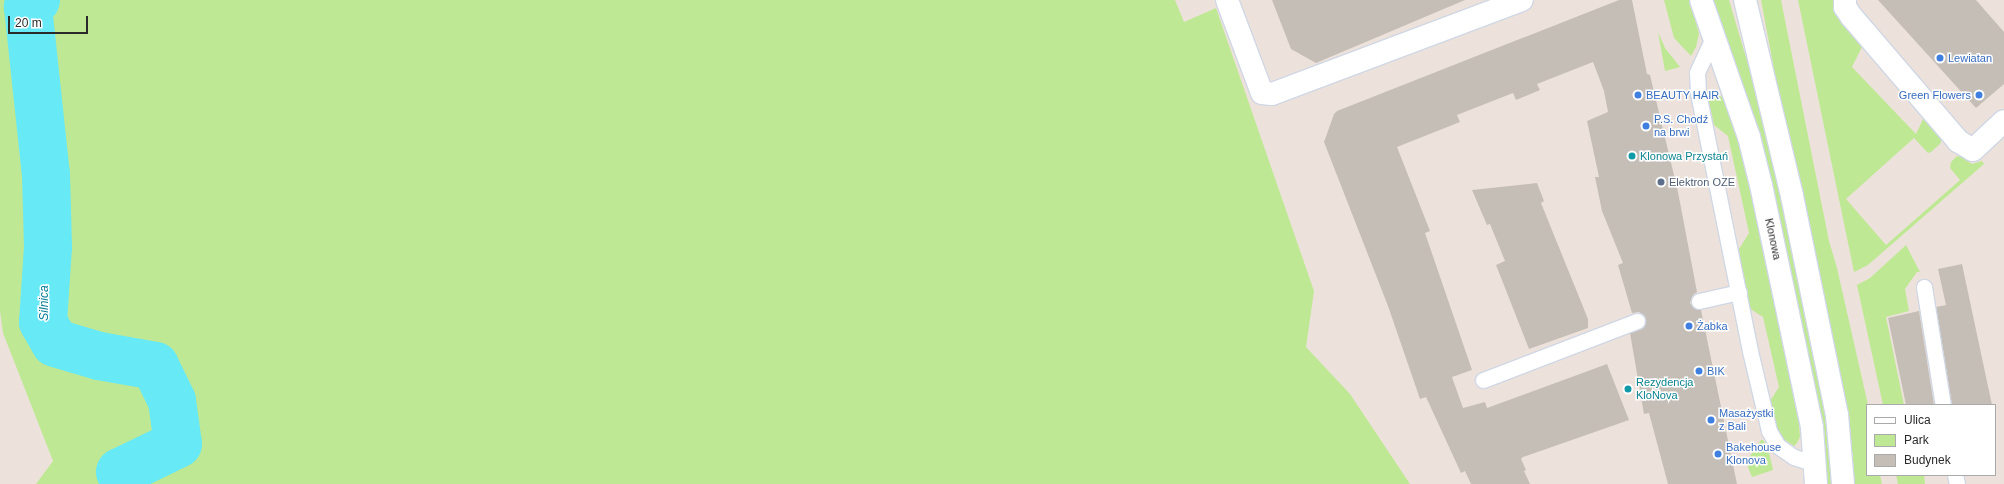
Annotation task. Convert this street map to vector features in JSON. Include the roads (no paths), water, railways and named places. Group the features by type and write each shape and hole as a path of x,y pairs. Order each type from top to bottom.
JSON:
{"street":[{"path":"1227,0 1262,93 1272,94 1522,0"},
{"name":"Klonowa","path":"1701,0 1713,38 1747,131 1761,186 1812,428 1816,474"},
{"path":"1745,0 1792,196 1837,415 1843,484"},
{"path":"1845,0 1845,7 1850,16 1958,141 1972,150 2004,121"}],"lane":[{"path":"1713,38 1697,73 1698,93 1750,351 1769,431 1778,446 1816,474"},
{"path":"1924,287 1943,404"},
{"path":"1699,301 1739,292"},
{"path":"1483,380 1637,321"}],"waterway":[{"name":"Silnica","path":"36,0 28,7 46,175 48,247 43,322 55,343 99,356 155,366 172,401 178,444 120,472 127,484"}],"place":[{"name":"Lewiatan","path":"1940,58"},
{"name":"BEAUTY HAIR","path":"1638,95"},
{"name":"Green Flowers","path":"1979,95"},
{"name":"P.S. Chodź na brwi","path":"1646,126"},
{"name":"Klonowa Przystań","path":"1632,156"},
{"name":"Elektron OZE","path":"1661,182"},
{"name":"Żabka","path":"1689,326"},
{"name":"BIK","path":"1699,371"},
{"name":"Rezydencja KloNova","path":"1628,389"},
{"name":"Masażystki z Bali","path":"1711,420"},
{"name":"Bakehouse Klonova","path":"1718,454"}]}
